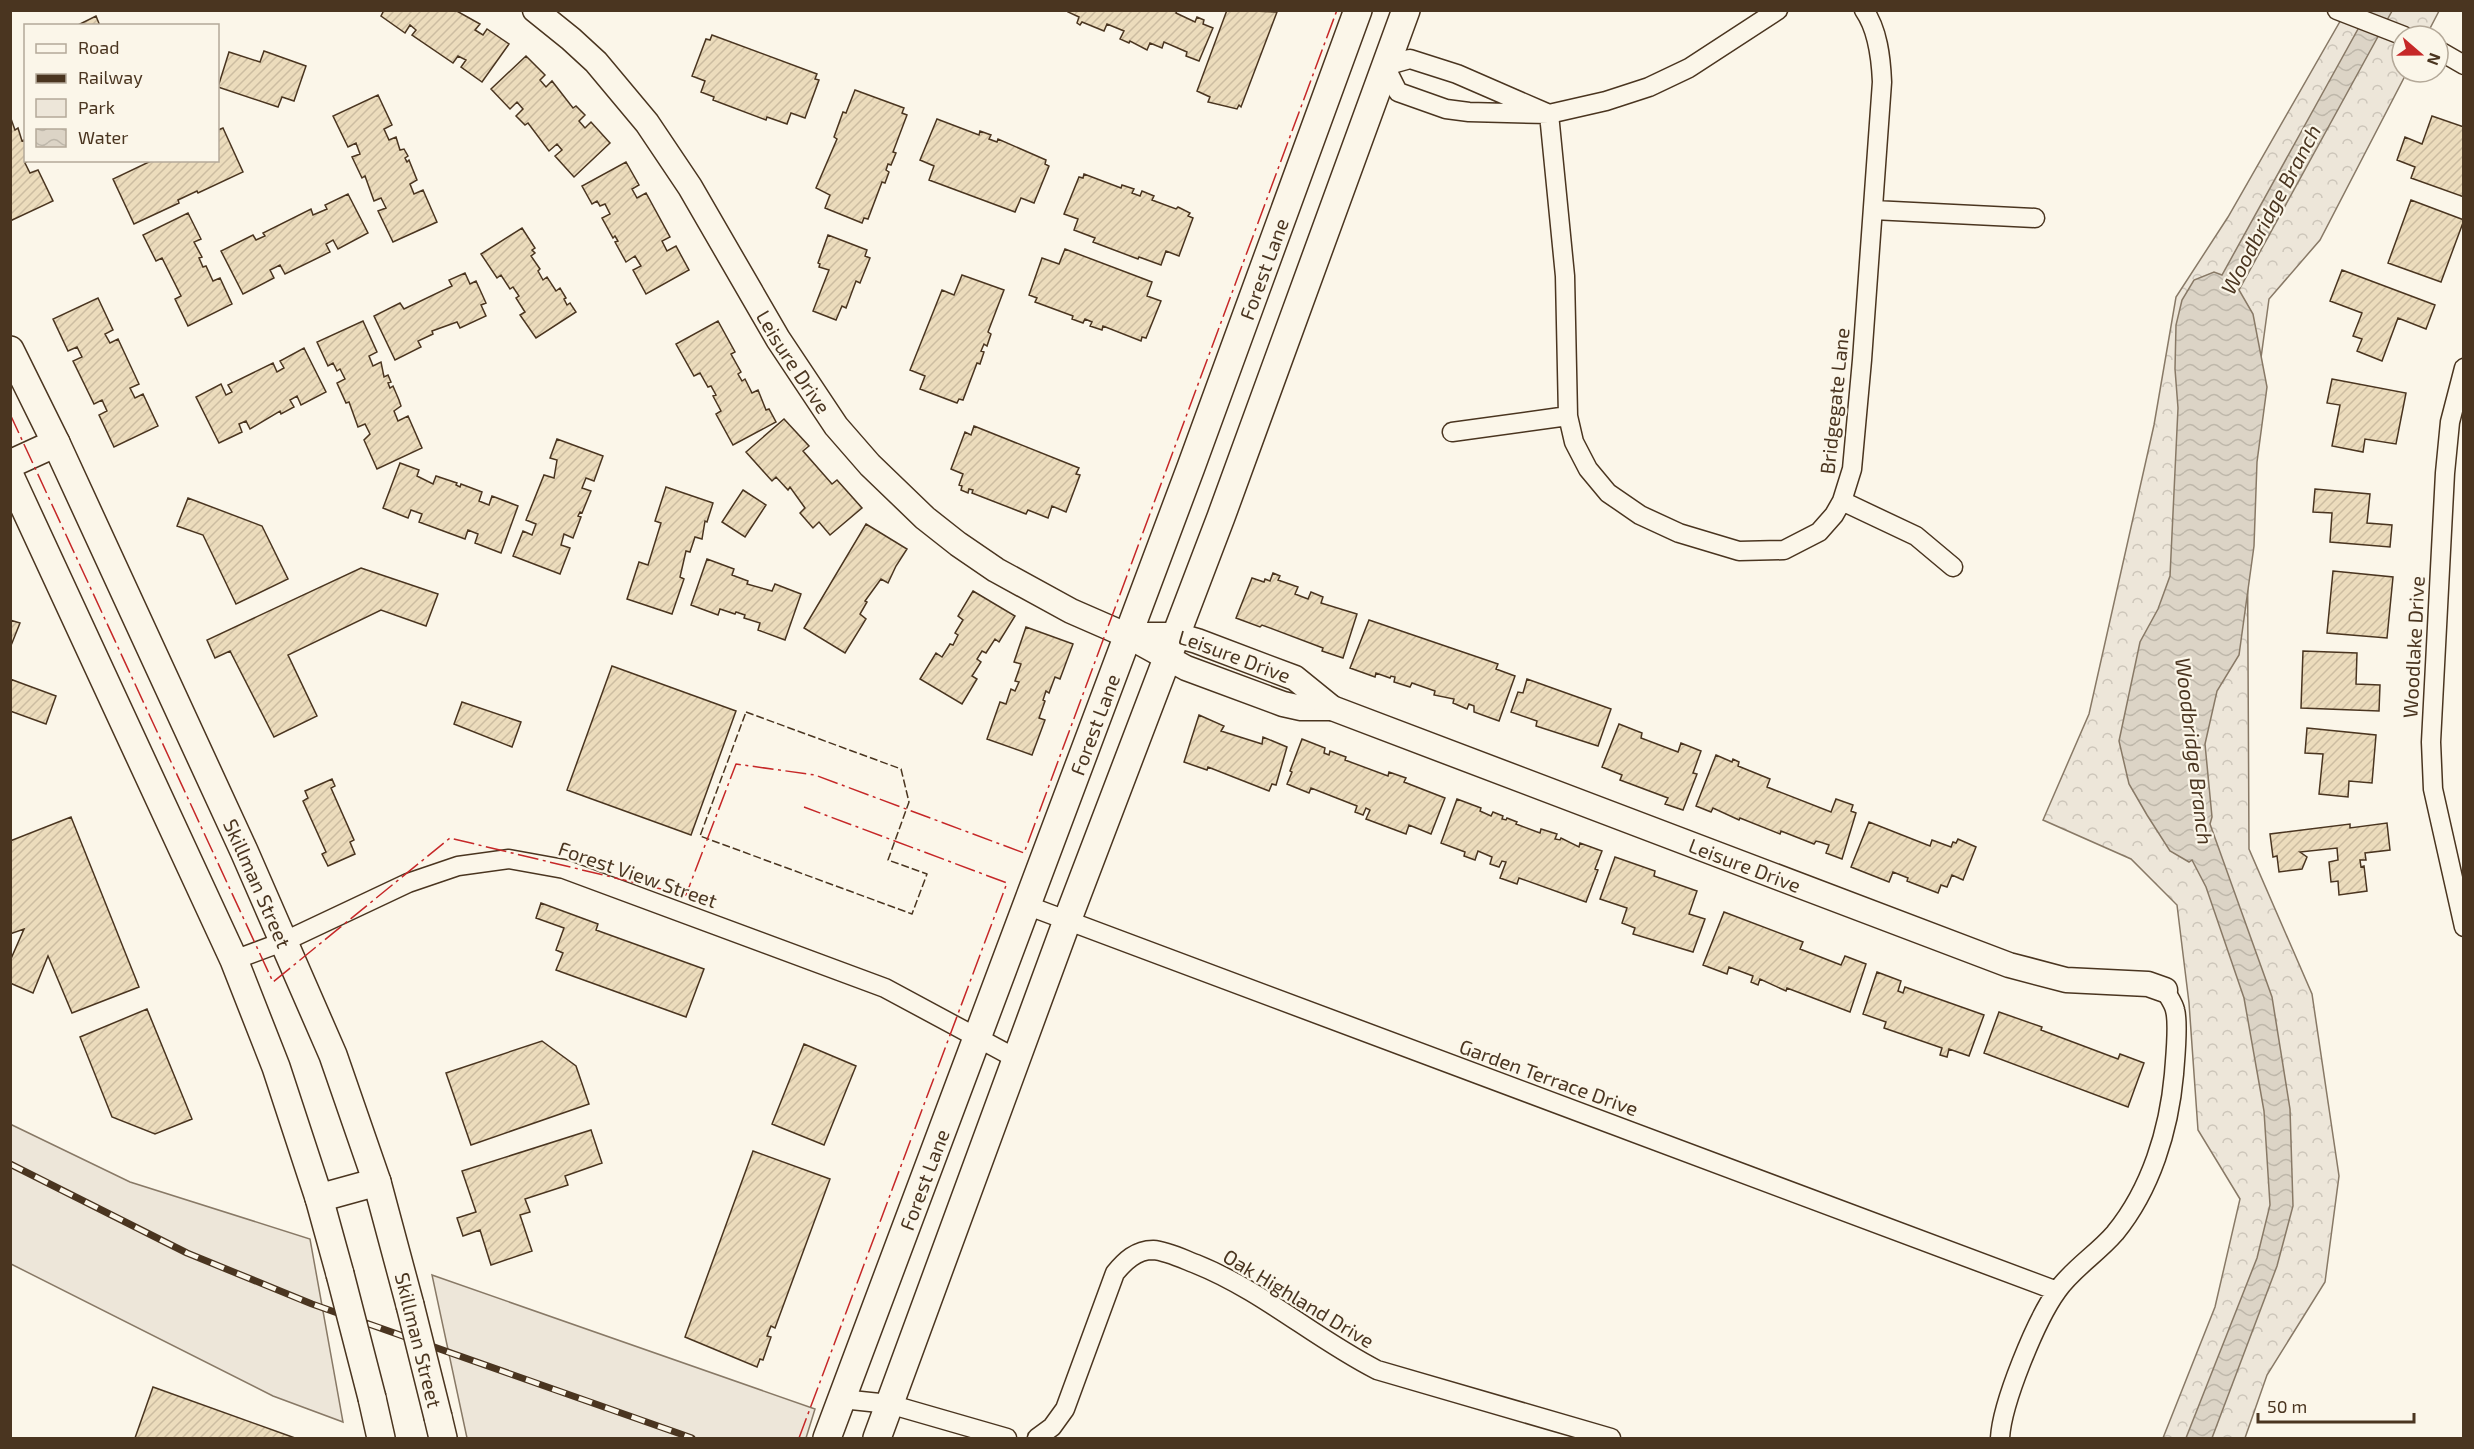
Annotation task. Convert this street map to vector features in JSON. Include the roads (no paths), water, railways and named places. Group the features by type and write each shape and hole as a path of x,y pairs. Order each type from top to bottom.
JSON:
{"main road":[{"name":"Forest Lane","path":"834,1420 1126,635 1191,467 1358,10"},
{"path":"877,1438 1067,921 1172,647 1406,10"},
{"path":"1345,47 1385,66"},
{"name":"Skillman Street","path":"10,350 56,443 285,941 333,1055 377,1182 440,1428"},
{"path":"10,464 56,443"},
{"path":"10,476 234,960 276,1067 320,1198 381,1438"},
{"path":"320,1198 377,1182"}],"street":[{"name":"Leisure Drive","path":"535,10 596,62 647,123 690,187 777,339 836,426 870,465 925,518 996,570 1071,611 1126,635 1172,647 1197,640 1295,678 1332,708 2009,965 2066,980 2148,984 2165,990"},
{"path":"1549,114 1457,74 1410,59 1385,66 1398,92 1446,109 1469,112 1549,114 1606,101 1649,87 1689,68 1778,10"},
{"name":"Bridgegate Lane","path":"1549,114 1565,276 1568,416 1574,442 1588,469 1608,493 1641,515 1679,532 1739,551 1784,550 1819,532 1834,515 1842,501 1852,469 1873,210 1881,72 1877,44 1869,17 1864,10"},
{"path":"2337,10 2390,31"},
{"path":"2450,57 2463,65"},
{"path":"1873,210 2035,218"},
{"name":"Woodlake Drive","path":"2463,369 2450,422 2445,473 2431,742 2433,789 2463,927"},
{"path":"1452,432 1568,416"},
{"path":"1842,501 1916,536 1953,567"},
{"name":"Forest View Street","path":"234,960 285,941 408,883 458,866 509,859 564,869 885,988 1017,1059"},
{"name":"Garden Terrace Drive","path":"1026,905 2057,1291"},
{"path":"2000,1438 2016,1378 2032,1336 2057,1291 2114,1234 2135,1204 2154,1164 2171,1110 2175,1059 2176,1011 2165,990"},
{"name":"Oak Highland Drive","path":"1037,1438 1052,1427 1065,1409 1115,1273 1130,1256 1152,1250 1180,1257 1224,1275 1269,1301 1352,1357 1377,1370 1611,1438"},
{"path":"834,1420 889,1404 1007,1438"}],"water":[{"name":"Woodbridge Branch","path":"2368,11 2392,11 2239,290 2253,314 2267,387 2257,462 2254,546 2239,655 2217,691 2205,744 2212,817 2210,824 2272,997 2290,1109 2293,1206 2277,1266 2212,1438 2186,1438 2257,1258 2270,1205 2264,1111 2244,998 2206,887 2192,860 2189,862 2170,851 2147,815 2129,784 2119,741 2140,642 2158,609 2170,576 2178,408 2175,369 2176,325 2182,300 2194,280 2214,272 2222,275"}],"railway":[{"path":"10,1164 187,1253 312,1304 692,1438"}]}
